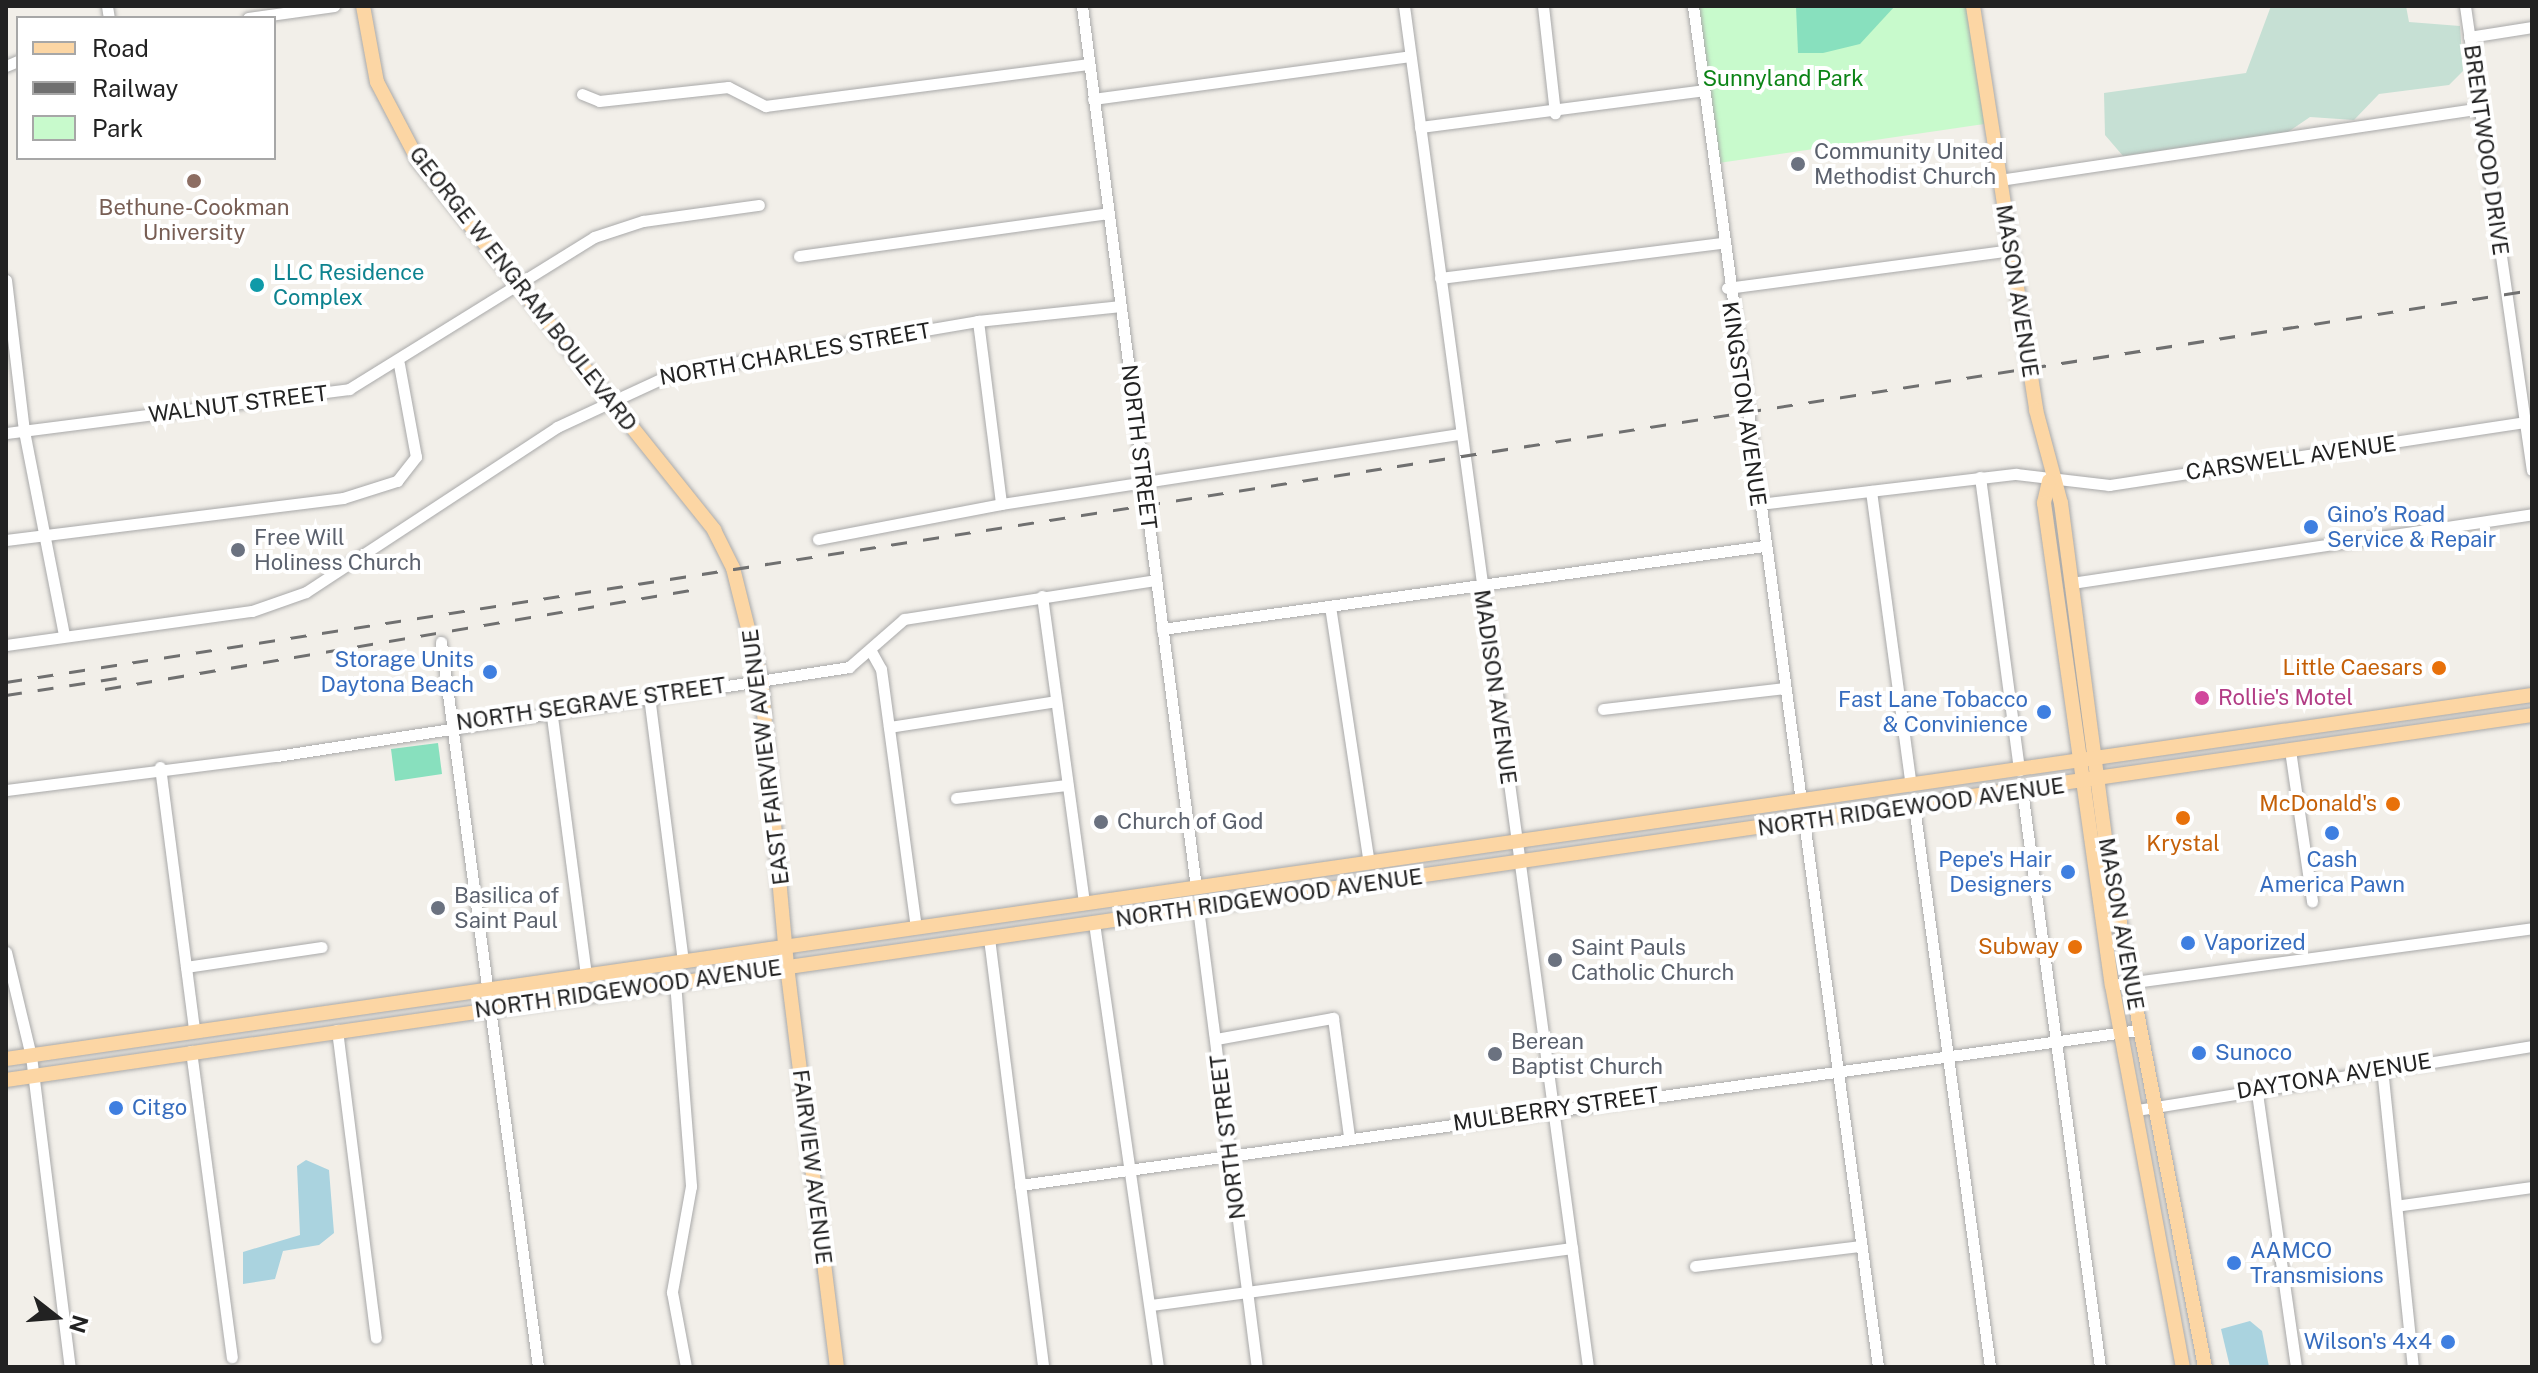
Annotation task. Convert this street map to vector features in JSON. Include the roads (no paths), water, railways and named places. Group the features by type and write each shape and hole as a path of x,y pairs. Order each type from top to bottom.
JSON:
{"main road":[{"name":"GEORGE W ENGRAM BOULEVARD","path":"363,6 377,82 392,117 726,552"},
{"name":"MASON AVENUE","path":"1973,6 2049,481 2060,500 2072,583 2112,985 2183,1367"},
{"name":"MASON AVENUE","path":"2049,481 2044,503 2088,760"},
{"name":"EAST FAIRVIEW AVENUE","path":"726,552 750,620 761,680 788,945 787,966"},
{"name":"NORTH RIDGEWOOD AVENUE","path":"6,1059 2532,695"},
{"name":"NORTH RIDGEWOOD AVENUE","path":"6,1080 337,1030 2090,782 2532,715"},
{"name":"MASON AVENUE","path":"2090,782 2205,1367"},
{"path":"989,938 1009,914"},
{"name":"FAIRVIEW AVENUE","path":"787,966 837,1367"}],"street":[{"path":"262,16 334,6"},
{"name":"NORTH STREET","path":"1082,6 1196,887"},
{"name":"MADISON AVENUE","path":"1404,6 1588,1367"},
{"path":"1543,6 1555,113"},
{"name":"KINGSTON AVENUE","path":"1693,6 1720,243 1801,801"},
{"name":"BRENTWOOD DRIVE","path":"2465,6 2528,422 2532,470"},
{"path":"2469,37 2532,27"},
{"path":"1093,99 1410,56"},
{"path":"582,94 599,101 728,87 765,106 1088,64"},
{"path":"1420,127 1555,113 1704,90"},
{"path":"2000,180 2480,108"},
{"name":"WALNUT STREET","path":"6,433 349,389 399,364 594,237 643,221 759,205"},
{"path":"799,256 1108,213"},
{"path":"1440,278 1720,243"},
{"path":"1727,288 2011,250"},
{"path":"6,280 24,431 64,635"},
{"name":"NORTH CHARLES STREET","path":"6,645 252,611 306,592 608,400 706,366 978,321 1120,306"},
{"path":"978,321 1001,504"},
{"path":"6,540 343,498 397,481 416,457 399,364"},
{"name":"CARSWELL AVENUE","path":"1759,504 1980,477 2109,485 2528,422"},
{"path":"818,539 1001,504 1145,487 1461,434"},
{"path":"1980,477 2019,770"},
{"path":"1871,491 1911,785"},
{"path":"2072,583 2532,514"},
{"path":"1162,629 1764,546"},
{"name":"NORTH SEGRAVE STREET","path":"6,790 160,767 277,756 452,724 849,667 872,653 904,619 1156,580"},
{"path":"1042,596 1084,904"},
{"path":"1330,606 1369,863"},
{"path":"441,642 538,1367"},
{"path":"872,653 889,727 916,927"},
{"path":"1603,709 1784,688"},
{"path":"649,696 683,961"},
{"path":"889,727 1056,701"},
{"path":"551,709 586,975"},
{"path":"2290,750 2312,901"},
{"path":"160,767 194,1030"},
{"path":"956,798 1067,785"},
{"path":"2022,790 2100,1367"},
{"path":"1914,806 1990,1367"},
{"path":"1804,821 1878,1367"},
{"name":"NORTH STREET","path":"1198,908 1257,1367"},
{"path":"1094,923 1127,1170 1151,1305 1158,1367"},
{"path":"2112,985 2532,928"},
{"path":"989,938 1043,1367"},
{"path":"186,967 322,947"},
{"path":"6,952 31,1056 70,1367"},
{"path":"675,982 691,1186 672,1292 686,1367"},
{"path":"1216,1039 1333,1018 1349,1136"},
{"path":"337,1030 376,1338"},
{"name":"MULBERRY STREET","path":"1020,1185 1349,1136 2139,1030"},
{"name":"DAYTONA AVENUE","path":"2137,1110 2256,1086 2532,1046"},
{"path":"191,1051 232,1357"},
{"path":"2382,1068 2402,1205 2413,1367"},
{"path":"2256,1086 2296,1367"},
{"path":"2402,1205 2532,1187"},
{"path":"1695,1266 1860,1246"},
{"path":"1151,1305 1572,1248"}],"water":[{"path":"306,1160 329,1170 334,1233 319,1245 283,1251 275,1279 243,1284 243,1252 300,1235 297,1166"},
{"path":"2250,1321 2262,1331 2269,1367 2230,1367 2221,1329"}],"railway":[{"path":"6,682 2532,290"},
{"path":"105,689 691,590"},
{"path":"6,695 117,678"}],"place":[{"name":"Community United Methodist Church","path":"1798,164"},
{"name":"Bethune-Cookman University","path":"194,181"},
{"name":"LLC Residence Complex","path":"257,285"},
{"name":"Gino’s Road Service & Repair","path":"2311,527"},
{"name":"Free Will Holiness Church","path":"238,550"},
{"name":"Little Caesars","path":"2439,668"},
{"name":"Storage Units Daytona Beach","path":"490,672"},
{"name":"Rollie's Motel","path":"2202,698"},
{"name":"Fast Lane Tobacco & Convinience","path":"2044,712"},
{"name":"McDonald's","path":"2393,804"},
{"name":"Krystal","path":"2183,818"},
{"name":"Church of God","path":"1101,822"},
{"name":"Cash America Pawn","path":"2332,833"},
{"name":"Pepe's Hair Designers","path":"2068,872"},
{"name":"Basilica of Saint Paul","path":"438,908"},
{"name":"Vaporized","path":"2188,943"},
{"name":"Subway","path":"2075,947"},
{"name":"Saint Pauls Catholic Church","path":"1555,960"},
{"name":"Sunoco","path":"2199,1053"},
{"name":"Berean Baptist Church","path":"1495,1054"},
{"name":"Citgo","path":"116,1108"},
{"name":"AAMCO Transmisions","path":"2234,1263"},
{"name":"Wilson's 4x4","path":"2448,1342"}],"park label":[{"name":"Sunnyland Park","path":"1783,79"}]}
